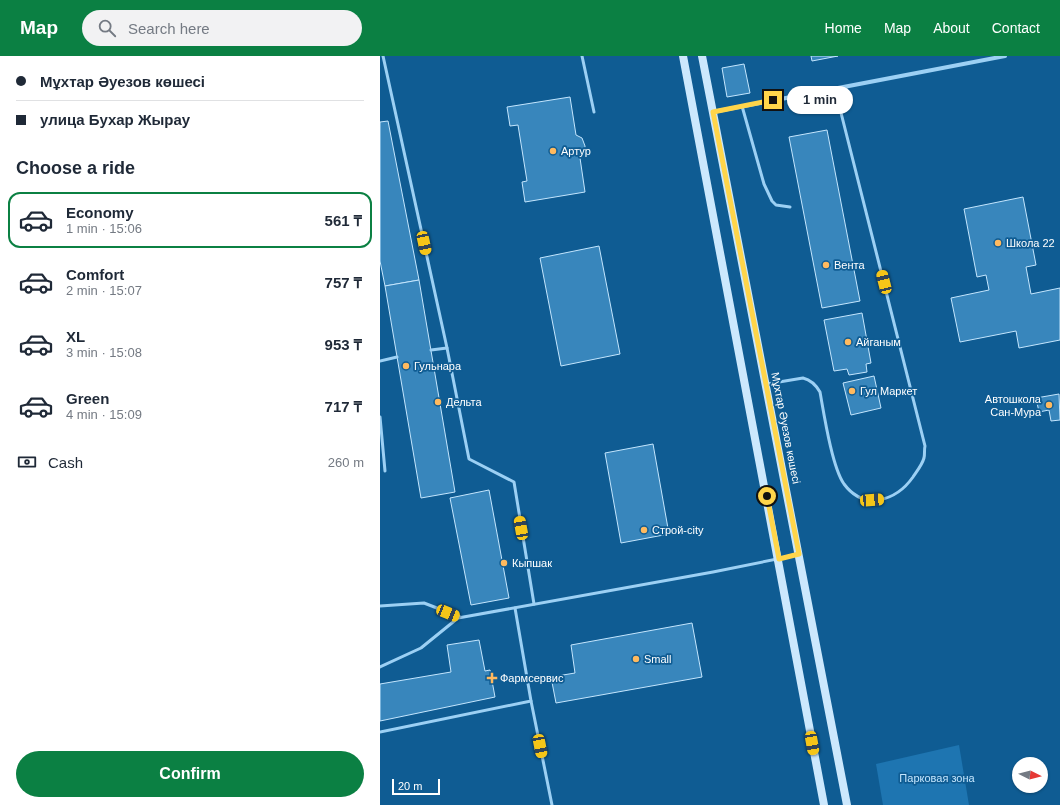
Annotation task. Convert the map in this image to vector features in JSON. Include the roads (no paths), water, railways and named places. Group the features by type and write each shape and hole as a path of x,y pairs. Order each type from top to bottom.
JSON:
{"main road":[{"path":"683,56 779,559 824,805"},
{"name":"Мұхтар Әуезов көшесі","path":"702,56 847,805"}],"street":[{"path":"713,112 1005,56"}],"lane":[{"path":"383,56 447,348 469,459 514,482 534,604"},
{"path":"582,56 594,112"},
{"path":"766,384 803,378 808,379 817,387 820,392 829,439 840,476 855,495 862,499 872,500 892,496 910,481 919,470 924,458 925,446 835,88"},
{"path":"742,106 764,184 769,196 776,205 790,207"},
{"path":"431,350 447,348"},
{"path":"380,361 397,357"},
{"path":"380,417 385,471"},
{"path":"380,667 421,648 460,617 713,572 799,554"},
{"path":"380,606 424,603 460,617"},
{"path":"514,608 552,805"},
{"path":"380,732 531,701"}],"place":[{"name":"Артур","path":"553,151"},
{"name":"Школа 22","path":"998,243"},
{"name":"Вента","path":"826,265"},
{"name":"Айганым","path":"848,342"},
{"name":"Гульнара","path":"406,366"},
{"name":"Гул Маркет","path":"852,391"},
{"name":"Дельта","path":"438,402"},
{"name":"Автошкола Сан-Мура","path":"1049,405"},
{"name":"Строй-city","path":"644,530"},
{"name":"Кыпшак","path":"504,563"},
{"name":"Small","path":"636,659"},
{"name":"Фармсервис","path":"492,678"}],"park label":[{"name":"Парковая зона","path":"937,778"}]}
